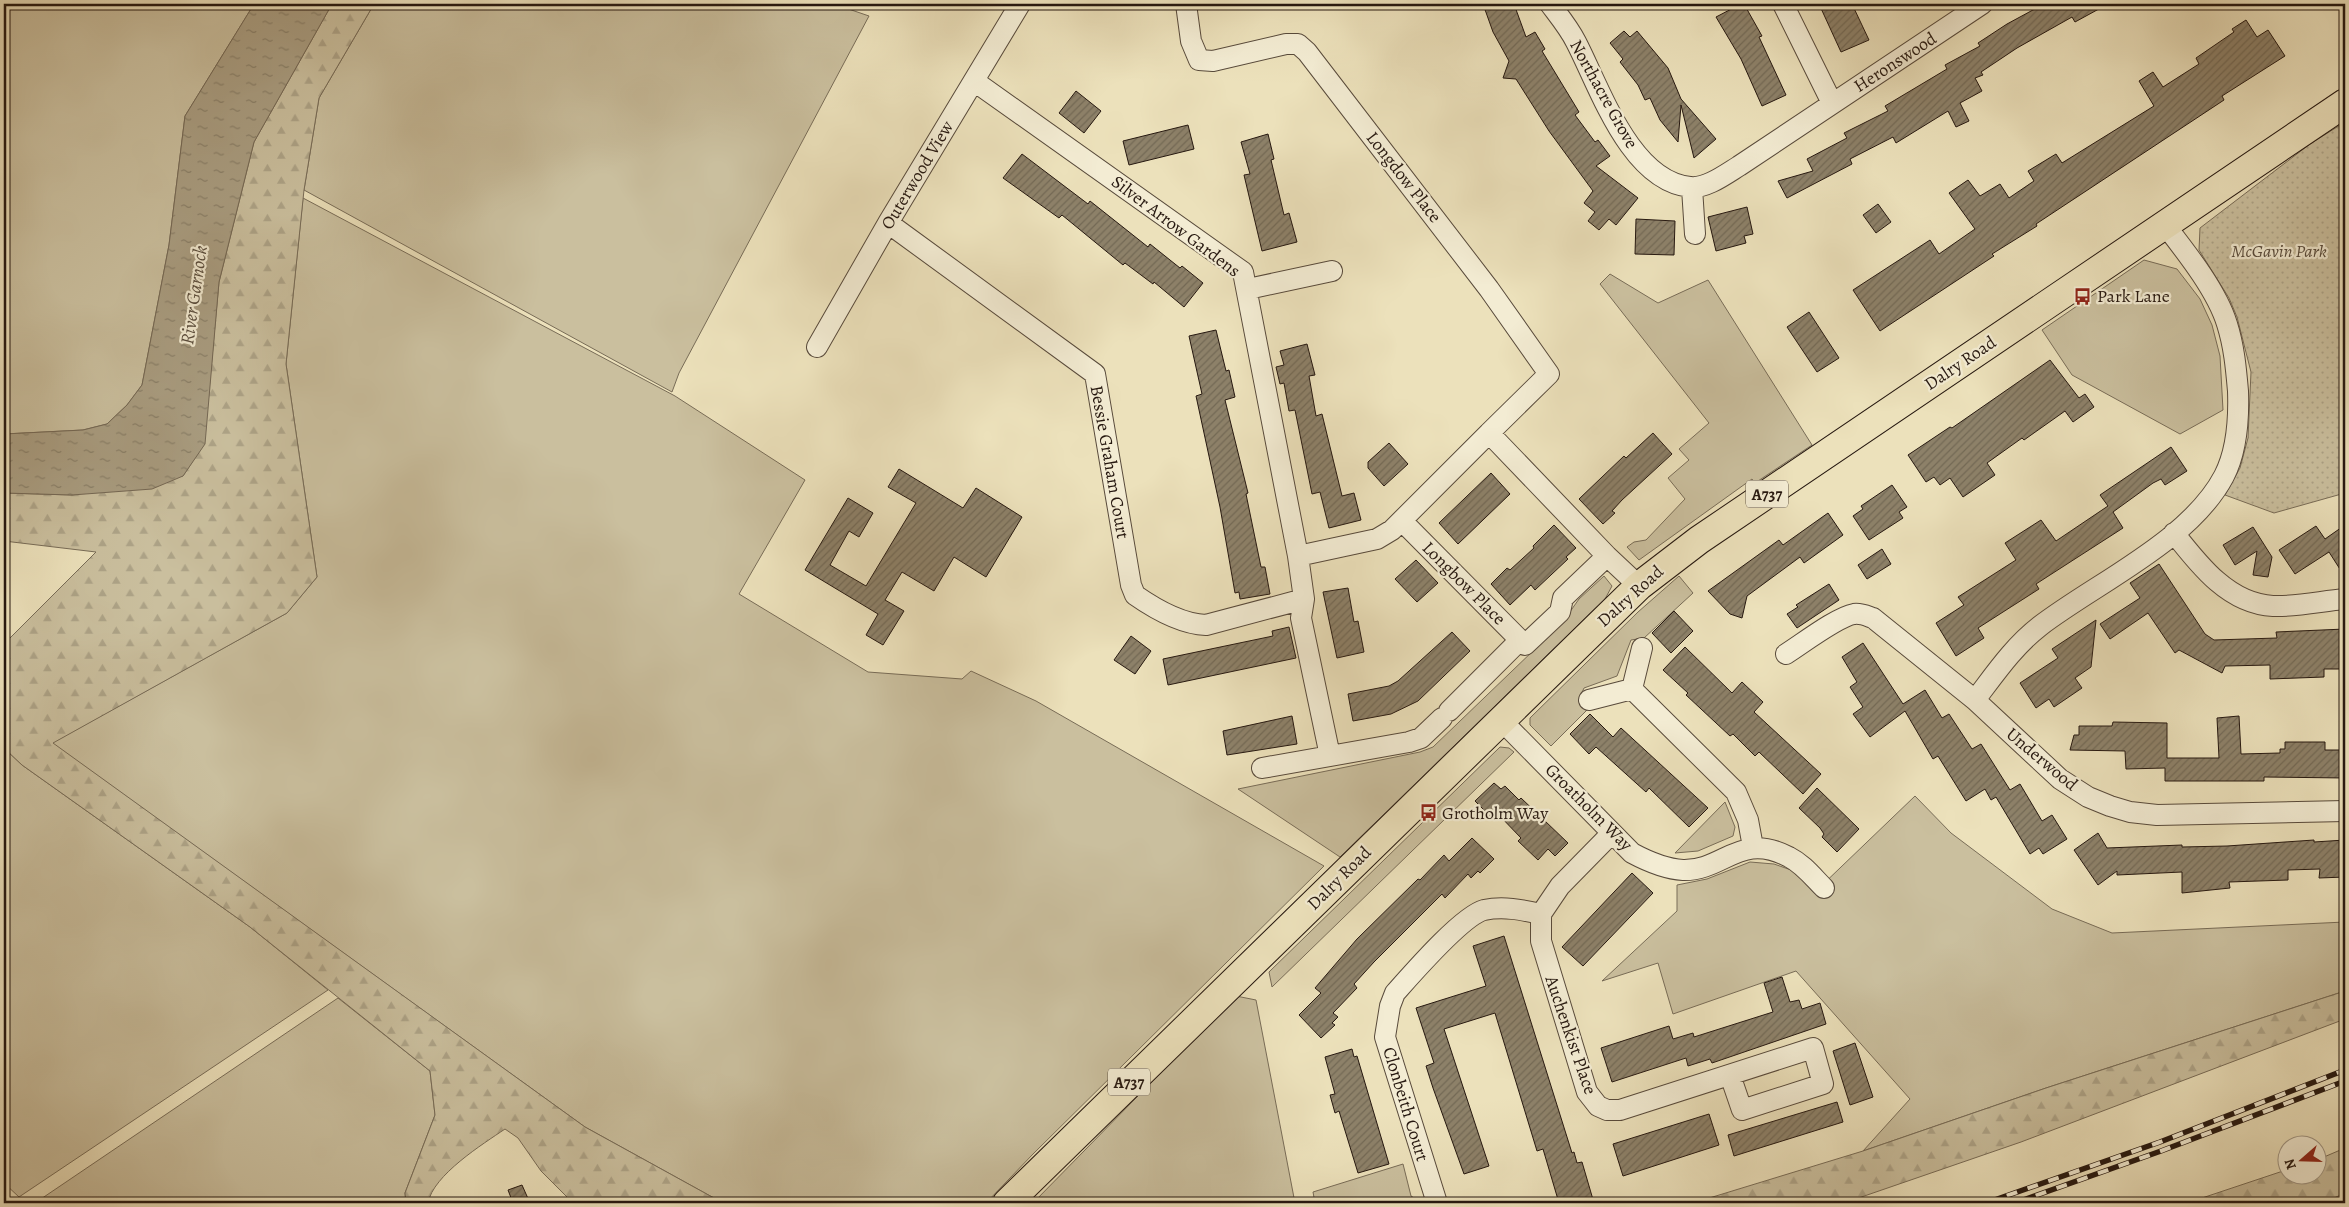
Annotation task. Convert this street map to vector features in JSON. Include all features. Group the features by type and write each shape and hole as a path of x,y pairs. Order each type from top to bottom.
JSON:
{"highway":[{"name":"Dalry Road","path":"1007,1203 1500,719 1639,586 1699,540 2345,103"}],"street":[{"name":"Outerwood View","path":"817,347 888,223 1020,4"},
{"name":"Longdow Place","path":"1186,4 1191,41 1199,60 1213,61 1286,44 1298,44 1307,52 1490,289 1549,374 1489,433"},
{"name":"Northacre Grove","path":"1550,4 1576,43 1615,119 1637,154 1657,174 1675,184 1692,188"},
{"path":"1695,234 1692,188 1707,183 1739,166 1832,103 1783,4"},
{"name":"Heronswood","path":"1832,103 1982,4"},
{"name":"Silver Arrow Gardens","path":"974,81 1243,272 1298,556 1304,599 1301,618 1330,756"},
{"name":"Bessie Graham Court","path":"888,223 1095,374 1131,585 1135,594 1180,620 1200,625 1304,599"},
{"path":"1975,700 2008,657 2040,626 2174,533 2204,503 2224,476 2236,441 2238,402 2236,362 2226,322 2211,292 2165,225"},
{"path":"1248,290 1332,271"},
{"path":"1298,556 1377,539 1402,521 1489,433 1607,556 1639,586"},
{"name":"Longbow Place","path":"1402,521 1523,643"},
{"path":"2174,533 2198,562 2222,586 2257,604 2274,606 2345,599"},
{"path":"1262,768 1409,742 1421,738 1523,643 1560,612 1563,598 1607,556"},
{"name":"Underwood","path":"1786,654 1842,619 1854,614 1864,614 1873,618 1975,700 2060,778 2088,797 2130,812 2157,815 2345,811"},
{"path":"1632,689 1642,648"},
{"path":"1589,700 1632,689"},
{"path":"1632,689 1736,792 1748,820 1753,847 1767,849 1790,857 1824,888"},
{"name":"Groatholm Way","path":"1500,719 1632,853 1645,860 1684,870 1702,866 1753,847"},
{"path":"1541,914 1560,886 1612,833"},
{"name":"Clonbeith Court","path":"1437,1203 1388,1048 1386,1024 1390,1006 1395,993 1467,918 1483,911 1497,908 1514,908 1541,914"},
{"name":"Auchenkist Place","path":"1541,914 1541,941 1557,998 1587,1092 1598,1106 1607,1110 1620,1110 1730,1075"}],"green space":[{"path":"4,4 254,4 185,116 169,245 142,385 127,405 107,424 83,430 4,434"},
{"path":"332,4 374,4 319,98 304,190 286,364 317,577 287,613 53,743 585,1127 723,1203 573,1203 541,1171 518,1138 505,1129 449,1171 432,1192 428,1203 406,1203 405,1193 435,1115 430,1071 250,927 22,765 4,748 4,644 96,552 4,541 4,493 72,495 183,476 204,444 219,282 254,142"},
{"path":"374,4 834,4 869,16 679,373 672,392 304,190 319,98"},
{"name":"McGavin Park","path":"2345,122 2345,493 2274,513 2225,495 2240,468 2248,438 2251,372 2237,317 2229,298 2199,250 2200,228 2310,144"},
{"path":"303,198 675,396 805,480 739,594 868,672 962,679 971,671 1036,701 1324,866 1033,1154 986,1203 723,1203 585,1127 52,743 287,613 317,577 286,364"},
{"path":"2144,260 2177,269 2200,299 2212,325 2220,356 2223,410 2180,434 2072,375 2042,330"},
{"path":"1610,274 1658,303 1708,280 1812,445 1755,483 1752,479 1639,560 1627,547 1634,542 1646,540 1685,499 1668,478 1689,460 1679,449 1709,423 1600,284"},
{"path":"1604,576 1612,586 1605,599 1340,857 1238,789 1420,752 1433,747 1562,623 1579,599"},
{"path":"1679,576 1693,593 1644,638 1631,640 1617,676 1584,688 1581,700 1587,710 1551,746 1530,725 1530,718 1638,612"},
{"path":"1500,747 1509,748 1514,752 1272,987 1269,972"},
{"path":"4,748 22,765 250,927 328,990 19,1197 4,1183"},
{"path":"1915,796 1951,833 2052,909 2112,933 2345,922 2345,991 2046,1088 1863,1151 1910,1099 1796,971 1673,1014 1658,963 1602,981 1677,911 1677,885 1707,879 1750,862 1774,864 1794,871 1816,891"},
{"path":"1725,802 1735,827 1733,836 1698,851 1675,853"},
{"path":"2345,991 2345,1019 2021,1142 1844,1203 1693,1203 1863,1151 2046,1088"},
{"path":"1236,996 1256,1000 1295,1203 1033,1203"},
{"path":"338,998 430,1071 435,1115 405,1193 406,1203 35,1203"},
{"path":"2345,1148 2345,1193 2323,1203 2187,1203 2276,1173 2276,1184 2326,1184 2326,1156"},
{"path":"1403,1164 1411,1196 1422,1203 1315,1203 1313,1192"}],"water":[{"name":"River Garnock","path":"254,4 332,4 254,142 219,282 205,444 183,476 152,489 72,495 4,493 4,434 83,430 107,424 127,405 142,385 169,245 185,116"}],"building":[{"path":"1483,4 1514,4 1526,37 1535,32 1545,49 1542,51 1579,112 1575,115 1595,142 1598,140 1610,156 1596,166 1638,198 1616,225 1609,219 1599,230 1588,221 1595,212 1584,203 1593,191 1549,131 1516,79 1503,78 1509,61 1493,32"},
{"path":"1744,4 1762,36 1759,37 1786,95 1762,106 1741,59 1716,17"},
{"path":"1819,4 1852,4 1869,40 1841,52"},
{"path":"2044,4 2108,4 2075,22 2072,17 2017,48 1981,72 1983,75 1975,78 1982,91 1960,103 1969,121 1956,127 1948,111 1896,143 1893,137 1850,159 1852,164 1787,198 1778,181 1813,171 1807,159 1847,138 1844,133 1888,111 1885,106 1947,69 1945,65 1980,46 1978,43 2007,24"},
{"path":"2246,20 2257,37 2268,30 2285,56 2222,96 2224,100 2036,224 2037,226 1992,254 1994,256 1880,331 1853,290 1930,240 1939,254 1975,229 1949,193 1968,180 1980,196 2000,184 2009,198 2034,181 2028,171 2056,154 2062,163 2154,106 2139,81 2153,72 2163,87 2199,64 2196,58 2234,32 2232,29"},
{"path":"1624,31 1630,37 1637,31 1668,68 1681,99 1716,139 1694,158 1681,105 1678,142 1660,120 1650,98 1645,100 1638,85 1620,62 1623,59 1610,43"},
{"path":"1076,91 1101,111 1084,133 1059,113"},
{"path":"1188,125 1194,149 1129,165 1123,141"},
{"path":"1268,134 1274,159 1271,160 1284,215 1289,213 1297,242 1262,251 1244,175 1250,174 1241,142"},
{"path":"1022,154 1088,204 1090,201 1148,247 1150,244 1180,268 1182,266 1203,283 1184,307 1154,282 1153,284 1125,263 1123,265 1062,215 1059,218 1003,178"},
{"path":"1878,204 1891,222 1876,233 1863,215"},
{"path":"1747,207 1753,234 1744,236 1746,243 1716,251 1708,217"},
{"path":"1636,219 1675,221 1674,255 1635,254"},
{"path":"1809,312 1839,358 1817,372 1787,327"},
{"path":"1216,330 1226,371 1229,370 1235,397 1225,400 1248,493 1246,494 1261,567 1265,567 1270,594 1240,599 1239,592 1235,593 1220,507 1196,396 1202,394 1189,336"},
{"path":"1307,344 1315,375 1309,376 1316,416 1322,414 1342,496 1354,493 1361,520 1329,528 1320,492 1312,494 1295,410 1289,411 1284,383 1280,384 1276,367 1284,365 1280,351"},
{"path":"2050,360 2079,398 2085,394 2094,407 2073,422 2065,411 2024,440 2022,438 1987,463 1995,475 1963,497 1950,478 1940,485 1934,477 1926,482 1908,455 1950,427 1952,428"},
{"path":"1653,433 1672,454 1622,500 1612,511 1615,513 1603,524 1579,499 1624,456 1626,458"},
{"path":"1389,443 1408,464 1384,486 1368,468 1368,462"},
{"path":"2171,447 2187,471 2165,485 2161,479 2153,483 2113,512 2123,528 2036,584 2039,589 1978,628 1984,638 1956,656 1936,623 1964,605 1958,597 2016,560 2005,543 2041,520 2056,541 2108,506 2100,495"},
{"path":"899,469 963,508 976,488 1022,517 986,577 954,557 934,591 902,572 885,600 904,611 883,645 866,635 878,614 805,570 848,498 873,513 859,537 849,531 830,565 866,586 916,503 888,487"},
{"path":"1491,473 1510,494 1458,544 1439,523"},
{"path":"1892,485 1907,507 1899,512 1903,518 1869,540 1853,516 1863,509 1861,506"},
{"path":"1828,513 1843,535 1804,563 1800,557 1747,596 1742,618 1730,614 1708,591 1779,540 1783,545"},
{"path":"1554,525 1576,548 1566,557 1568,559 1535,590 1531,585 1510,605 1491,584 1507,568 1510,570 1534,548 1533,546"},
{"path":"2345,525 2345,577 2329,552 2295,574 2279,550 2316,526 2325,539"},
{"path":"2253,527 2272,557 2268,577 2253,575 2257,551 2235,565 2223,545"},
{"path":"1882,549 1891,564 1867,579 1858,565"},
{"path":"1416,560 1438,583 1417,602 1395,579"},
{"path":"2159,564 2205,634 2214,640 2277,638 2276,632 2345,629 2345,669 2324,669 2324,677 2270,679 2270,665 2225,666 2222,673 2179,650 2175,653 2148,613 2110,639 2100,624 2140,598 2130,583"},
{"path":"1829,584 1839,600 1797,628 1787,614 1798,607 1796,605"},
{"path":"1348,588 1354,622 1358,621 1364,652 1337,658 1323,592"},
{"path":"1674,611 1693,631 1671,653 1652,633"},
{"path":"2096,620 2091,667 2075,678 2082,688 2054,707 2049,699 2036,708 2020,683 2058,658 2052,649"},
{"path":"1289,627 1296,658 1168,685 1163,659 1273,636 1272,631"},
{"path":"1452,632 1470,651 1418,701 1391,714 1353,721 1348,694 1389,686 1398,681"},
{"path":"1131,636 1151,651 1135,674 1114,660"},
{"path":"1863,643 1903,704 1925,690 1942,718 1949,714 1972,749 1981,744 2010,790 2020,784 2042,821 2052,815 2067,839 2043,854 2039,848 2030,854 1996,797 1991,800 1985,789 1966,801 1938,756 1933,759 1905,711 1870,737 1853,714 1863,707 1850,687 1857,682 1842,657"},
{"path":"1685,647 1732,693 1742,682 1763,702 1754,712 1821,774 1803,794 1759,752 1755,756 1733,734 1730,736 1686,695 1688,693 1663,670"},
{"path":"1590,714 1613,737 1621,728 1708,808 1689,827 1649,788 1646,792 1596,747 1589,754 1570,734"},
{"path":"1292,716 1297,744 1227,755 1223,731"},
{"path":"2239,716 2241,754 2280,753 2280,749 2285,749 2285,742 2325,742 2325,750 2345,750 2345,778 2264,777 2264,781 2165,781 2165,768 2126,769 2125,751 2070,750 2074,735 2079,735 2079,726 2112,726 2113,722 2167,723 2167,758 2219,758 2217,718"},
{"path":"1494,783 1501,789 1505,786 1519,800 1521,798 1568,843 1555,856 1548,849 1538,860 1518,841 1521,838 1497,813 1492,818 1475,801"},
{"path":"1817,788 1859,829 1837,852 1822,837 1824,834 1820,828 1799,808"},
{"path":"2098,833 2107,848 2182,845 2182,847 2227,846 2314,840 2314,842 2345,840 2345,877 2319,878 2320,869 2288,870 2288,880 2229,882 2230,888 2182,893 2182,872 2117,875 2117,871 2098,885 2074,850"},
{"path":"1472,838 1494,859 1480,873 1478,871 1471,878 1468,874 1445,898 1442,894 1374,962 1354,984 1357,988 1333,1013 1338,1017 1332,1023 1335,1025 1321,1038 1299,1015 1321,993 1315,988 1357,939 1418,879 1420,880 1444,855 1449,861"},
{"path":"1632,873 1653,893 1583,966 1562,947"},
{"path":"1504,936 1572,1153 1574,1152 1577,1163 1582,1162 1594,1203 1559,1203 1543,1149 1537,1151 1495,1013 1444,1029 1489,1166 1464,1174 1433,1088 1426,1066 1434,1063 1416,1008 1486,986 1473,946"},
{"path":"1782,977 1790,1002 1799,1000 1802,1009 1820,1003 1826,1024 1712,1063 1710,1059 1688,1066 1686,1058 1612,1082 1601,1048 1669,1026 1673,1039 1693,1033 1694,1037 1773,1012 1764,983"},
{"path":"1855,1043 1873,1097 1850,1105 1833,1051"},
{"path":"1352,1049 1354,1057 1357,1056 1389,1164 1358,1173 1339,1111 1335,1113 1330,1095 1335,1094 1325,1057"},
{"path":"1837,1102 1843,1122 1734,1156 1728,1135"},
{"path":"1709,1114 1719,1145 1623,1176 1613,1144"},
{"path":"522,1185 530,1203 513,1203 508,1190"}],"railway":[{"path":"1986,1203 2160,1142 2345,1070"},
{"path":"2015,1203 2161,1151 2345,1081"}],"place":[{"name":"Park Lane","path":"2083,296"},
{"name":"Grotholm Way","path":"1428,813"}]}
